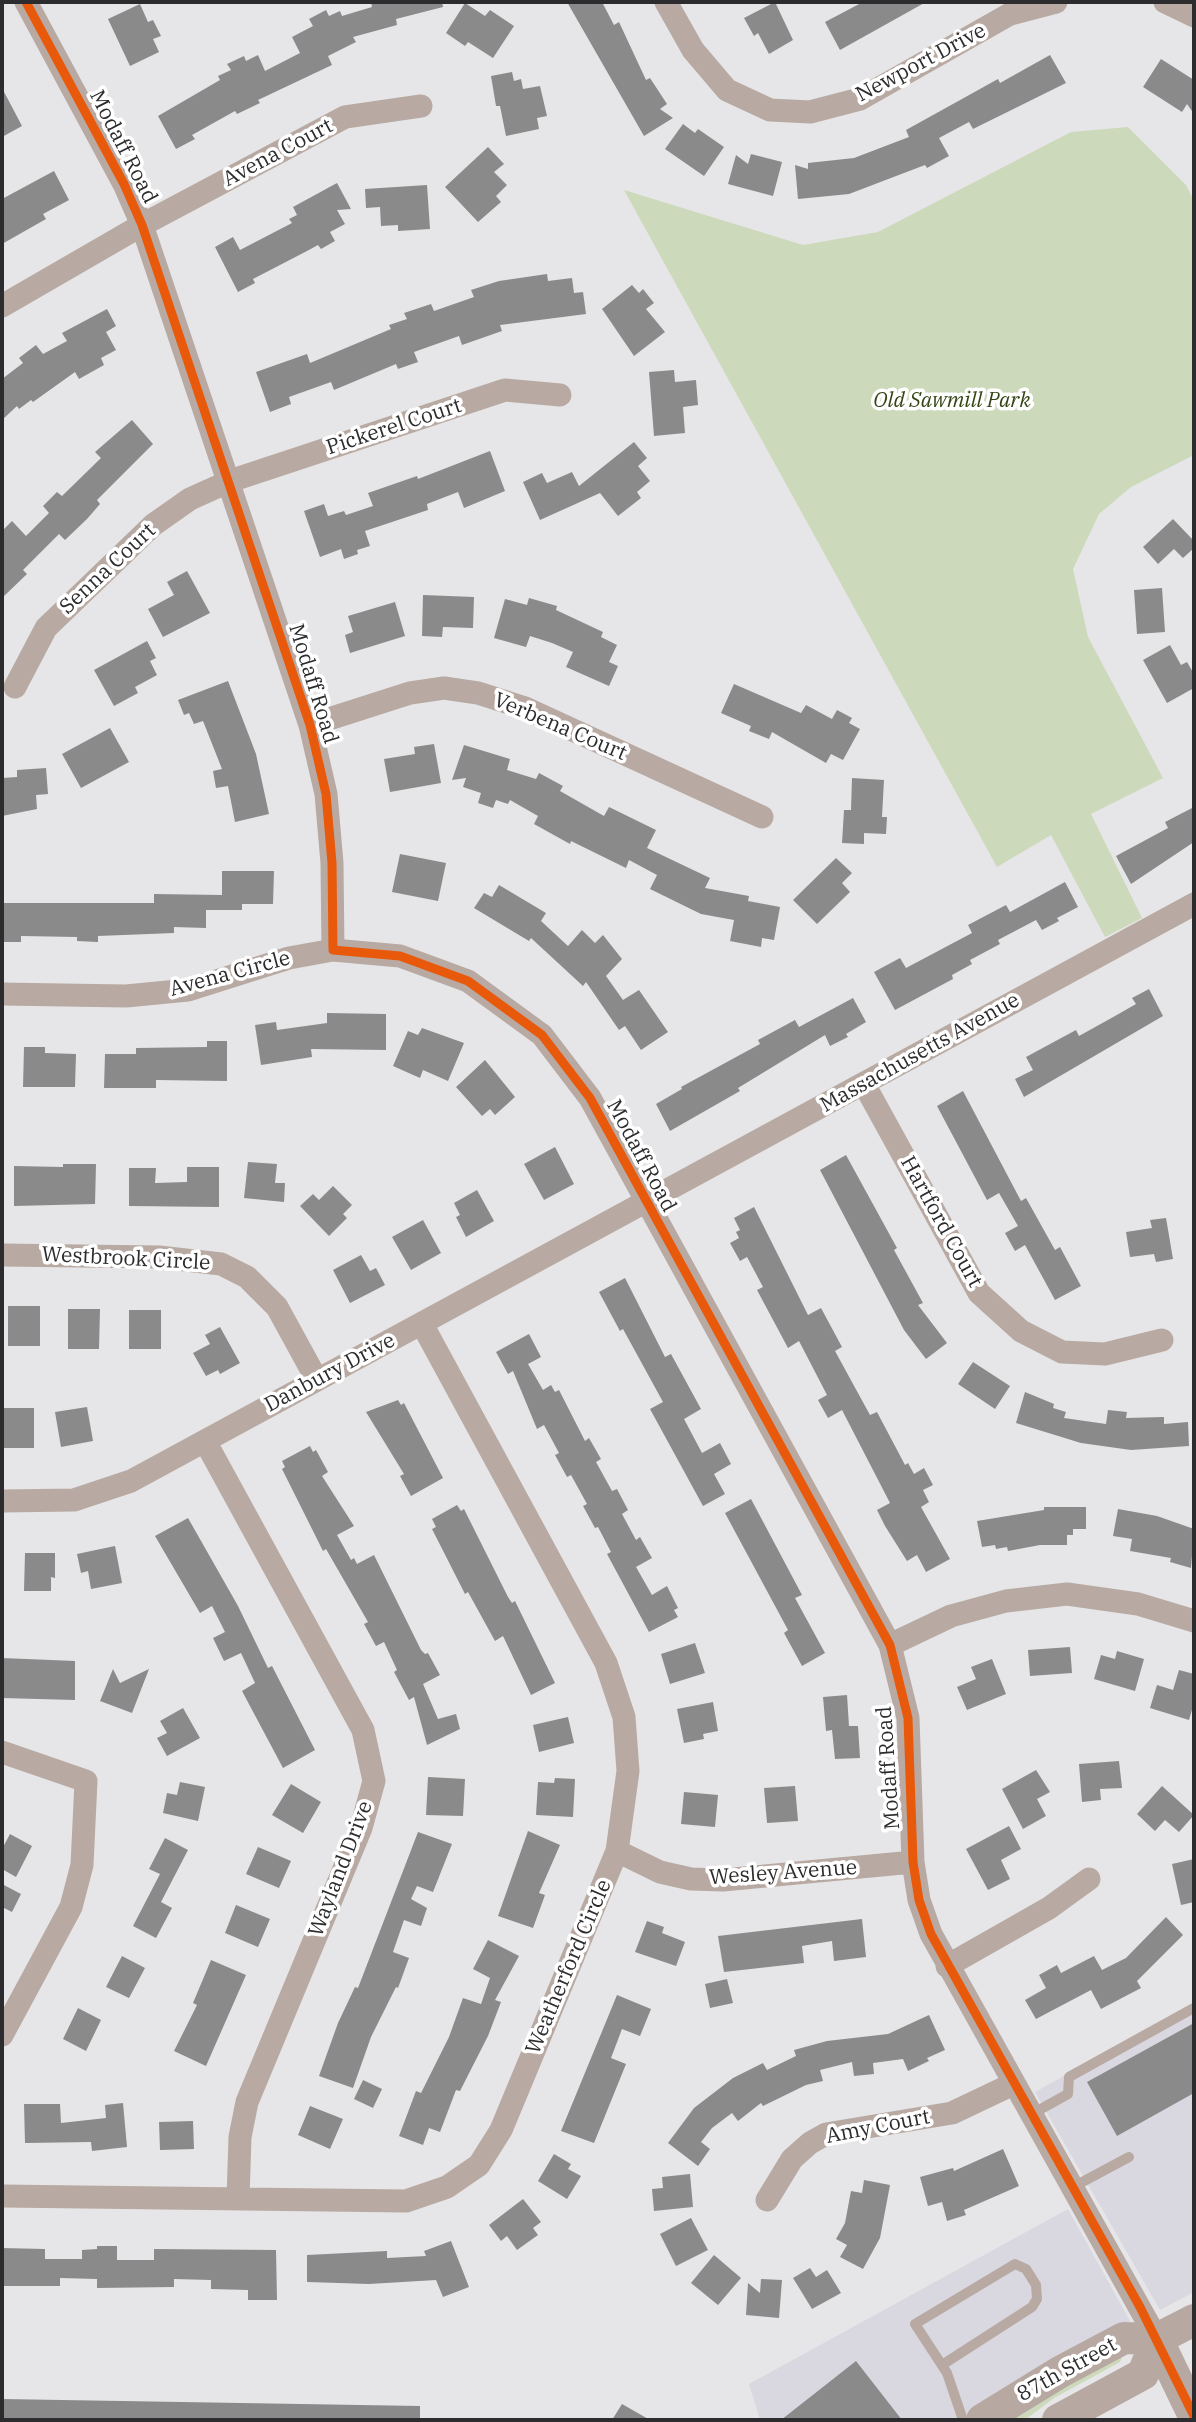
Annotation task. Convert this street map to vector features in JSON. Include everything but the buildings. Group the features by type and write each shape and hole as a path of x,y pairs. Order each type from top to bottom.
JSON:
{"street":[{"name":"Modaff Road","path":"26,2 124,184 142,225 310,725 326,794 332,863 333,950 400,956 468,981 542,1035 590,1098 890,1645 908,1718 912,1862 919,1900 931,1934 1157,2339 1194,2416"},
{"name":"Newport Drive","path":"666,2 693,50 727,90 770,110 810,112 860,99 1010,14 1056,2"},
{"path":"1165,2 1194,16"},
{"name":"Avena Court","path":"142,225 345,117 421,106"},
{"path":"2,306 142,225"},
{"name":"Pickerel Court","path":"230,481 505,390 560,396"},
{"name":"Senna Court","path":"15,687 46,628 134,543 173,510 230,481"},
{"name":"Verbena Court","path":"310,725 410,693 444,688 478,692 525,708 762,817"},
{"name":"Massachusetts Avenue","path":"646,1203 1194,904"},
{"name":"Avena Circle","path":"2,994 126,996 188,990 289,958 333,950"},
{"name":"Hartford Court","path":"864,1084 979,1293 1021,1331 1062,1352 1105,1354 1162,1340"},
{"name":"Danbury Drive","path":"2,1501 74,1500 131,1480 646,1203"},
{"name":"Westbrook Circle","path":"2,1255 159,1257 221,1264 247,1277 277,1307 317,1380"},
{"name":"Weatherford Circle","path":"2,2196 406,2201 447,2187 479,2165 501,2130 617,1851 628,1771 624,1717 606,1663 422,1324"},
{"name":"Wayland Drive","path":"205,1441 363,1731 374,1781 361,1828 247,2102 240,2137 238,2199"},
{"path":"890,1645 951,1616 1006,1601 1067,1594 1138,1604 1194,1621"},
{"path":"2,1752 86,1781 82,1866 71,1907 2,2035"},
{"name":"Wesley Avenue","path":"617,1851 660,1872 691,1880 723,1880 912,1862"},
{"path":"947,1966 1049,1908 1090,1879"},
{"name":"Amy Court","path":"767,2200 792,2159 810,2143 826,2134 952,2113 1013,2084"},
{"name":"87th Street","path":"982,2420 1060,2372 1124,2338 1157,2339 1194,2320"},
{"name":"87th Street","path":"1058,2420 1143,2374 1157,2339"}],"lane":[{"path":"1030,2115 1068,2094 1069,2077 1194,2008"},
{"path":"1073,2187 1129,2157"},
{"path":"942,2365 1032,2306 1037,2299 1036,2285 1026,2269 1014,2264 915,2324 942,2365 963,2420"}],"shaded area":[{"path":"1194,2003 1194,2292 1160,2310 1035,2092"},
{"path":"1068,2209 1130,2321 961,2420 760,2420 749,2384"}],"green space":[{"name":"Old Sawmill Park","path":"1128,127 1186,185 1194,201 1194,455 1131,487 1099,514 1073,569 1088,637 1163,778 1091,814 1142,918 1105,937 1051,835 997,867 624,190 803,245 878,232 1071,132"},
{"path":"1123,2354 1120,2362 1054,2398 1025,2420 1004,2420"}],"cycle path":[{"path":"26,2 124,184 142,225 310,725 326,794 332,863 333,950 400,956 468,981 542,1035 590,1098 890,1645 908,1718 913,1862 919,1900 931,1934 1140,2307 1194,2416"}]}
